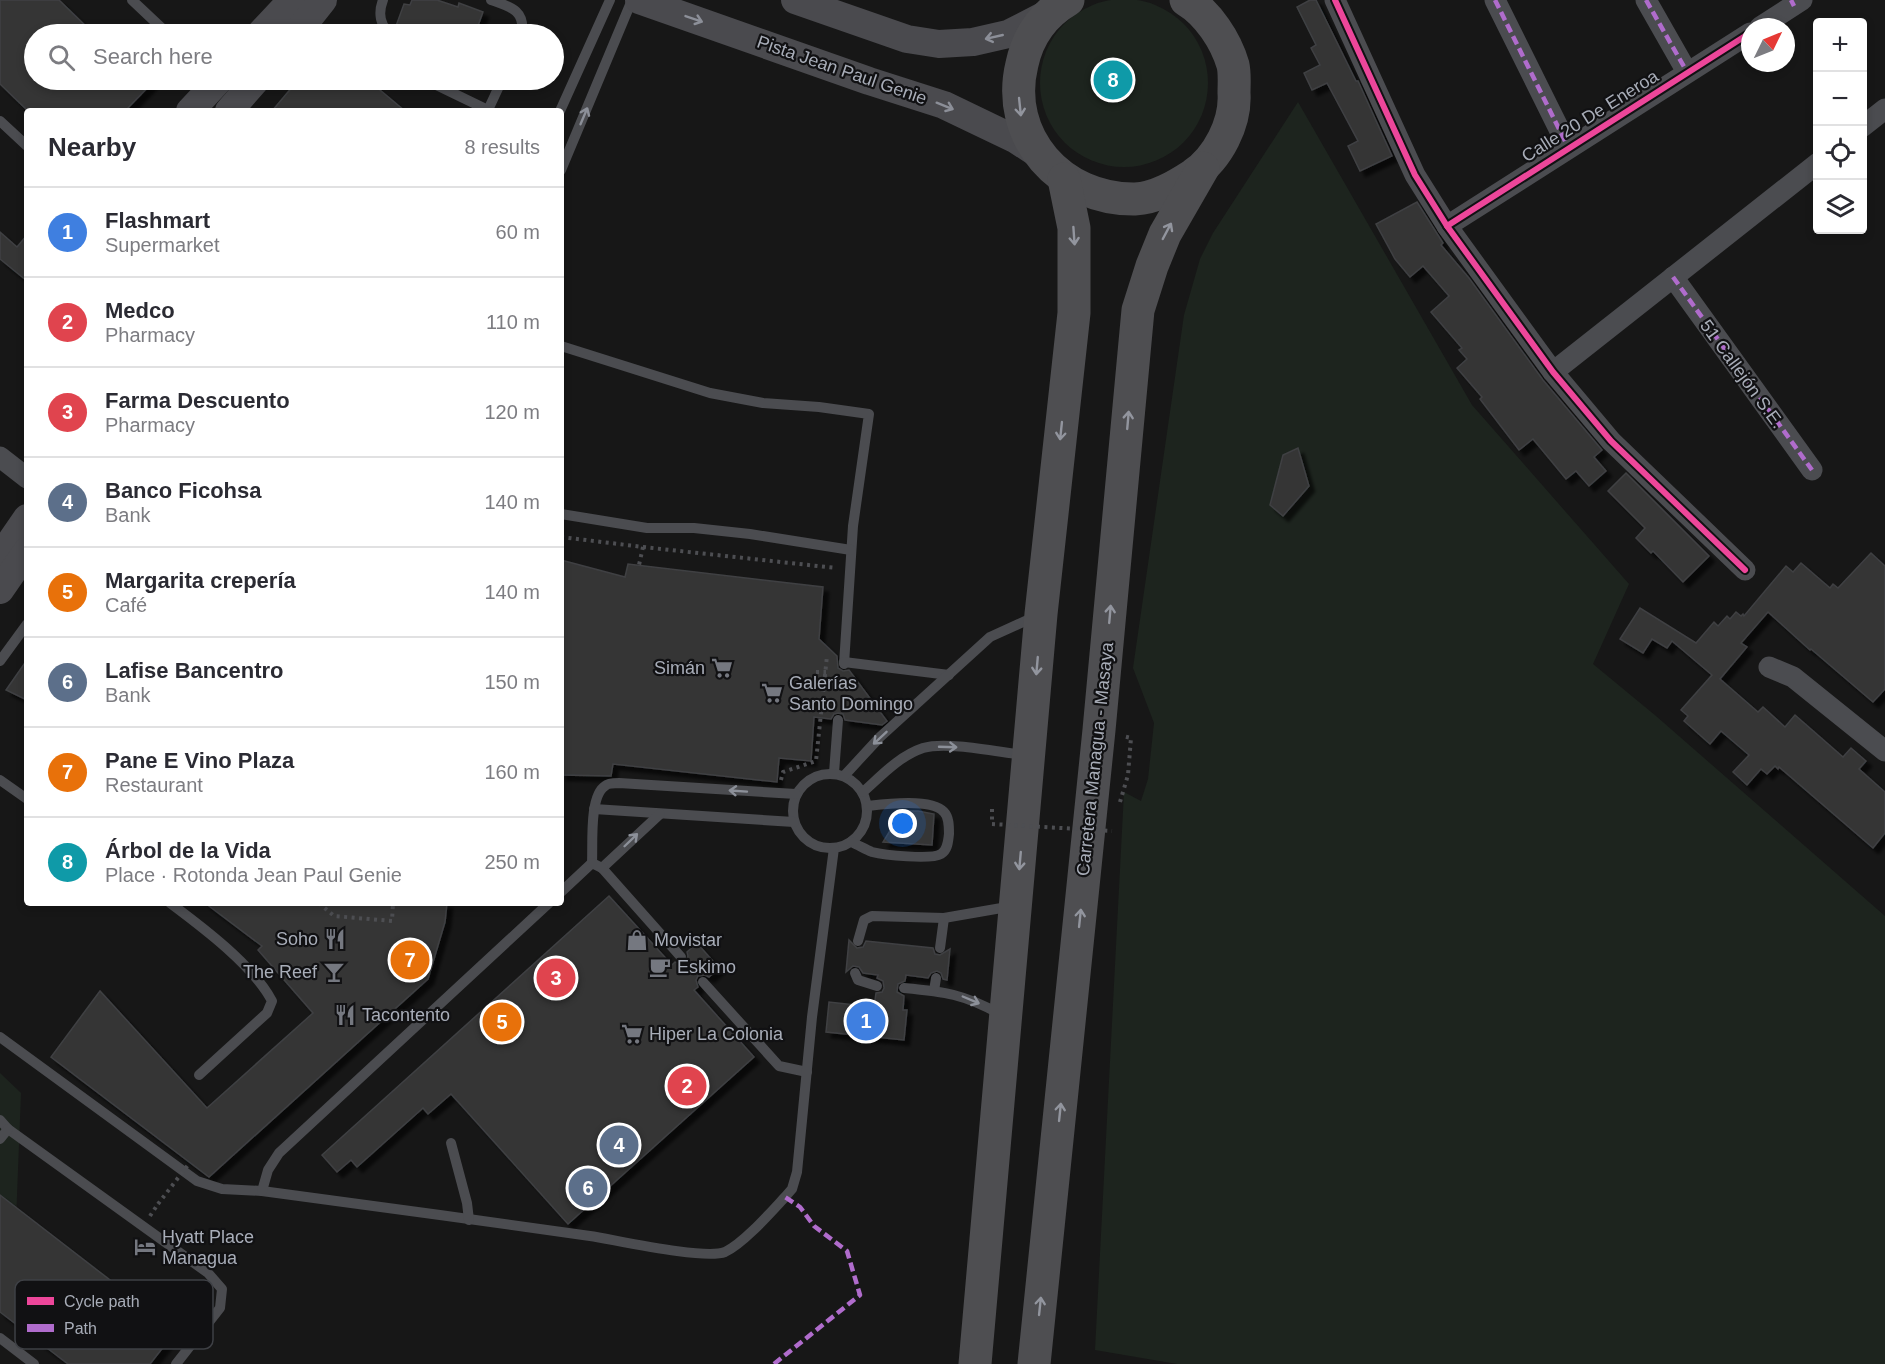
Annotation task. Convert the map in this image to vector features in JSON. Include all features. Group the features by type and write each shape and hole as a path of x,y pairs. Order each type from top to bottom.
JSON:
{"highway":[{"path":"1062,4 1026,45 1017,82 1021,120 1038,154 1064,179 1099,195 1137,199 1173,189 1203,168 1225,138 1235,102 1233,66 1218,32 1195,1"},
{"name":"Carretera Managua - Masaya","path":"1034,1364 1099,730 1138,310 1165,234 1203,168"},
{"path":"975,1364 1041,614 1074,314 1074,228 1064,179"}],"main road":[{"path":"269,24 292,0"},
{"path":"304,24 323,0"},
{"name":"Pista Jean Paul Genie","path":"639,0 944,105 1007,135 1038,154"},
{"path":"795,0 907,39 939,44 974,42 1008,34 1062,4"},
{"path":"193,108 210,90"},
{"path":"232,108 247,90"},
{"path":"0,557 24,522"},
{"path":"0,591 24,555"}],"street":[{"path":"1335,0 1415,175 1447,226 1553,372 1611,441 1745,570"},
{"path":"1495,0 1568,147"},
{"path":"1646,0 1687,72"},
{"path":"1773,18 1795,2"},
{"name":"Calle 20 De Eneroa","path":"1447,226 1741,39"},
{"path":"1864,126 1885,110"},
{"path":"1553,372 1813,167"},
{"name":"51 Callejón S.E.","path":"1673,277 1812,470"},
{"path":"0,458 24,476"},
{"path":"1769,668 1793,677 1885,751"}],"lane":[{"path":"132,0 157,24"},
{"path":"383,0 380,9 380,20 383,24"},
{"path":"561,108 610,0"},
{"path":"565,148 632,0"},
{"path":"498,1 519,14 523,24"},
{"path":"447,90 485,108"},
{"path":"490,108 498,90"},
{"path":"0,121 24,143"},
{"path":"564,347 710,393 763,403 819,407 869,414 851,550 844,663 950,675"},
{"path":"564,514 647,528 694,528 750,534 851,550"},
{"path":"839,774 990,637 1041,614"},
{"path":"0,661 24,628"},
{"path":"838,720 839,774"},
{"path":"863,792 900,761 923,748 945,746 1029,756"},
{"path":"822,774 839,774 855,782 863,792 868,806 865,826 851,842 834,848 821,847 809,842 794,822 793,803 796,794 812,778 822,774"},
{"path":"0,780 24,797"},
{"path":"681,957 597,866 594,809 597,795 606,785 619,783 796,794"},
{"path":"851,842 871,851 885,854 932,856 941,854 948,845 949,824 945,812 935,806 915,804 868,806"},
{"path":"594,809 794,822"},
{"path":"564,890 660,814"},
{"path":"0,1037 197,1181 222,1189 262,1191 683,1251 712,1254 724,1252 736,1244 792,1189 799,1162 818,960 834,848"},
{"path":"858,941 864,920 872,916 944,918 1016,905"},
{"path":"174,906 239,961 265,988 272,1001 267,1013 199,1075"},
{"path":"262,1191 268,1170 279,1153 546,906"},
{"path":"940,948 944,918"},
{"path":"855,973 858,980 877,986"},
{"path":"934,990 936,978"},
{"path":"703,982 779,1066 807,1072"},
{"path":"904,988 934,990 966,997 1006,1017"},
{"path":"0,1120 8,1129 208,1273 222,1289 220,1308 213,1317"},
{"path":"0,1139 8,1129"},
{"path":"451,1143 467,1203 469,1220"},
{"path":"0,1338 34,1364"},
{"path":"176,1364 188,1349"}],"path":[{"path":"564,537 837,568"},
{"path":"639,565 643,547"},
{"path":"779,787 783,772 816,761 827,654"},
{"path":"816,672 826,672"},
{"path":"992,808 993,824 1112,831"},
{"path":"322,906 334,916 392,921 393,906"},
{"path":"158,1204 188,1165"}],"shaded area":[{"path":"1124,-1 1140,0 1156,5 1184,23 1202,51 1207,67 1207,99 1202,115 1184,143 1156,161 1140,166 1124,167 1108,166 1092,161 1064,143 1046,115 1041,99 1040,83 1041,67 1046,51 1064,23 1092,5 1108,0"},
{"path":"1298,102 1472,405 1629,584 1593,664 1885,916 1885,1364 1177,1364 1095,1350 1124,792 1141,801 1148,779 1154,723 1133,668 1184,315 1200,259 1213,233"},
{"path":"0,1073 21,1093 16,1221 0,1244"}],"building":[{"path":"0,0 59,0 84,24 24,24 24,90 145,90 128,108 25,108 0,84"},
{"path":"412,0 437,0 458,7 459,3 483,12 479,24 397,24 404,4 410,5"},
{"path":"1310,0 1316,0 1358,81 1392,156 1360,171 1348,146 1358,141 1327,83 1312,90 1304,73 1320,65 1311,48 1316,45 1297,7"},
{"path":"290,90 380,90 401,108 275,108"},
{"path":"1417,202 1443,243 1441,245 1469,278 1543,380 1602,450 1594,457 1606,471 1589,486 1576,471 1566,479 1533,439 1519,450 1480,399 1482,397 1457,368 1467,359 1459,350 1462,348 1431,312 1449,296 1423,266 1410,277 1395,259 1376,224"},
{"path":"0,232 17,247 24,239 24,279 0,259"},
{"path":"1298,448 1309,486 1283,516 1270,505 1283,455"},
{"path":"1626,473 1709,556 1683,582 1653,551 1651,553 1636,538 1645,528 1608,491"},
{"path":"1871,553 1885,566 1885,689 1873,702 1768,612 1741,643 1747,647 1720,679 1758,712 1763,707 1785,727 1795,715 1843,757 1851,748 1866,761 1859,769 1885,792 1885,833 1873,848 1779,767 1778,769 1775,766 1767,774 1761,769 1747,785 1733,772 1749,755 1721,731 1710,744 1684,721 1688,716 1681,710 1712,675 1672,641 1667,648 1652,639 1643,653 1620,639 1640,608 1696,643 1714,622 1718,626 1727,616 1730,619 1736,612 1744,616 1786,566 1793,572 1801,563 1830,588 1833,584 1838,588"},
{"name":"Galerías Santo Domingo","path":"564,561 625,577 628,564 823,587 819,639 837,656 838,668 843,671 849,670 887,721 882,725 845,720 843,714 838,713 834,714 831,719 814,717 811,761 779,758 777,782 613,764 611,776 564,775"},
{"path":"24,664 24,699 6,690"},
{"path":"902,811 934,814 932,845 883,842"},
{"path":"609,896 672,965 675,962 682,964 686,962 687,952 697,943 719,968 709,977 698,976 696,980 698,987 694,990 754,1057 568,1224 451,1094 428,1114 423,1108 357,1167 351,1160 337,1172 322,1155"},
{"path":"209,906 447,906 445,922 428,979 209,1177 51,1057 100,991 207,1108 313,1013 258,950 262,946"},
{"path":"849,940 857,948 863,947 866,941 933,948 935,954 940,955 950,949 947,980 943,979 941,973 937,971 931,973 928,978 906,975 905,981 898,984 897,992 904,996 903,1010 907,1010 904,1040 826,1032 829,1002 874,1007 876,993 882,992 884,988 883,981 877,978 878,975 863,973 859,967 853,966 846,972"},
{"path":"0,1195 110,1280 15,1280 15,1323 0,1312"},
{"path":"48,1349 162,1349 150,1364 68,1364"}],"marked path":[{"path":"1495,0 1568,147"},
{"path":"1646,0 1687,72"},
{"path":"1791,0 1794,6"},
{"path":"1673,277 1812,470"},
{"path":"774,1364 860,1295 847,1251 814,1226 800,1207 785,1197"}],"cycle path":[{"path":"1335,0 1415,175 1447,226 1553,372 1611,441 1745,570"},
{"path":"1447,226 1741,39"}],"place":[{"name":"Árbol de la Vida","path":"1113,80"},
{"name":"Simán","path":"722,668"},
{"name":"Galerías Santo Domingo","path":"772,693"},
{"name":"Soho","path":"335,939"},
{"name":"Movistar","path":"637,940"},
{"name":"Pane E Vino Plaza","path":"410,960"},
{"name":"Eskimo","path":"660,967"},
{"name":"The Reef","path":"334,972"},
{"name":"Farma Descuento","path":"556,978"},
{"name":"Tacontento","path":"345,1015"},
{"name":"Flashmart","path":"866,1021"},
{"name":"Margarita crepería","path":"502,1022"},
{"name":"Hiper La Colonia","path":"632,1034"},
{"name":"Medco","path":"687,1086"},
{"name":"Banco Ficohsa","path":"619,1145"},
{"name":"Lafise Bancentro","path":"588,1188"},
{"name":"Hyatt Place Managua","path":"145,1247"}]}
